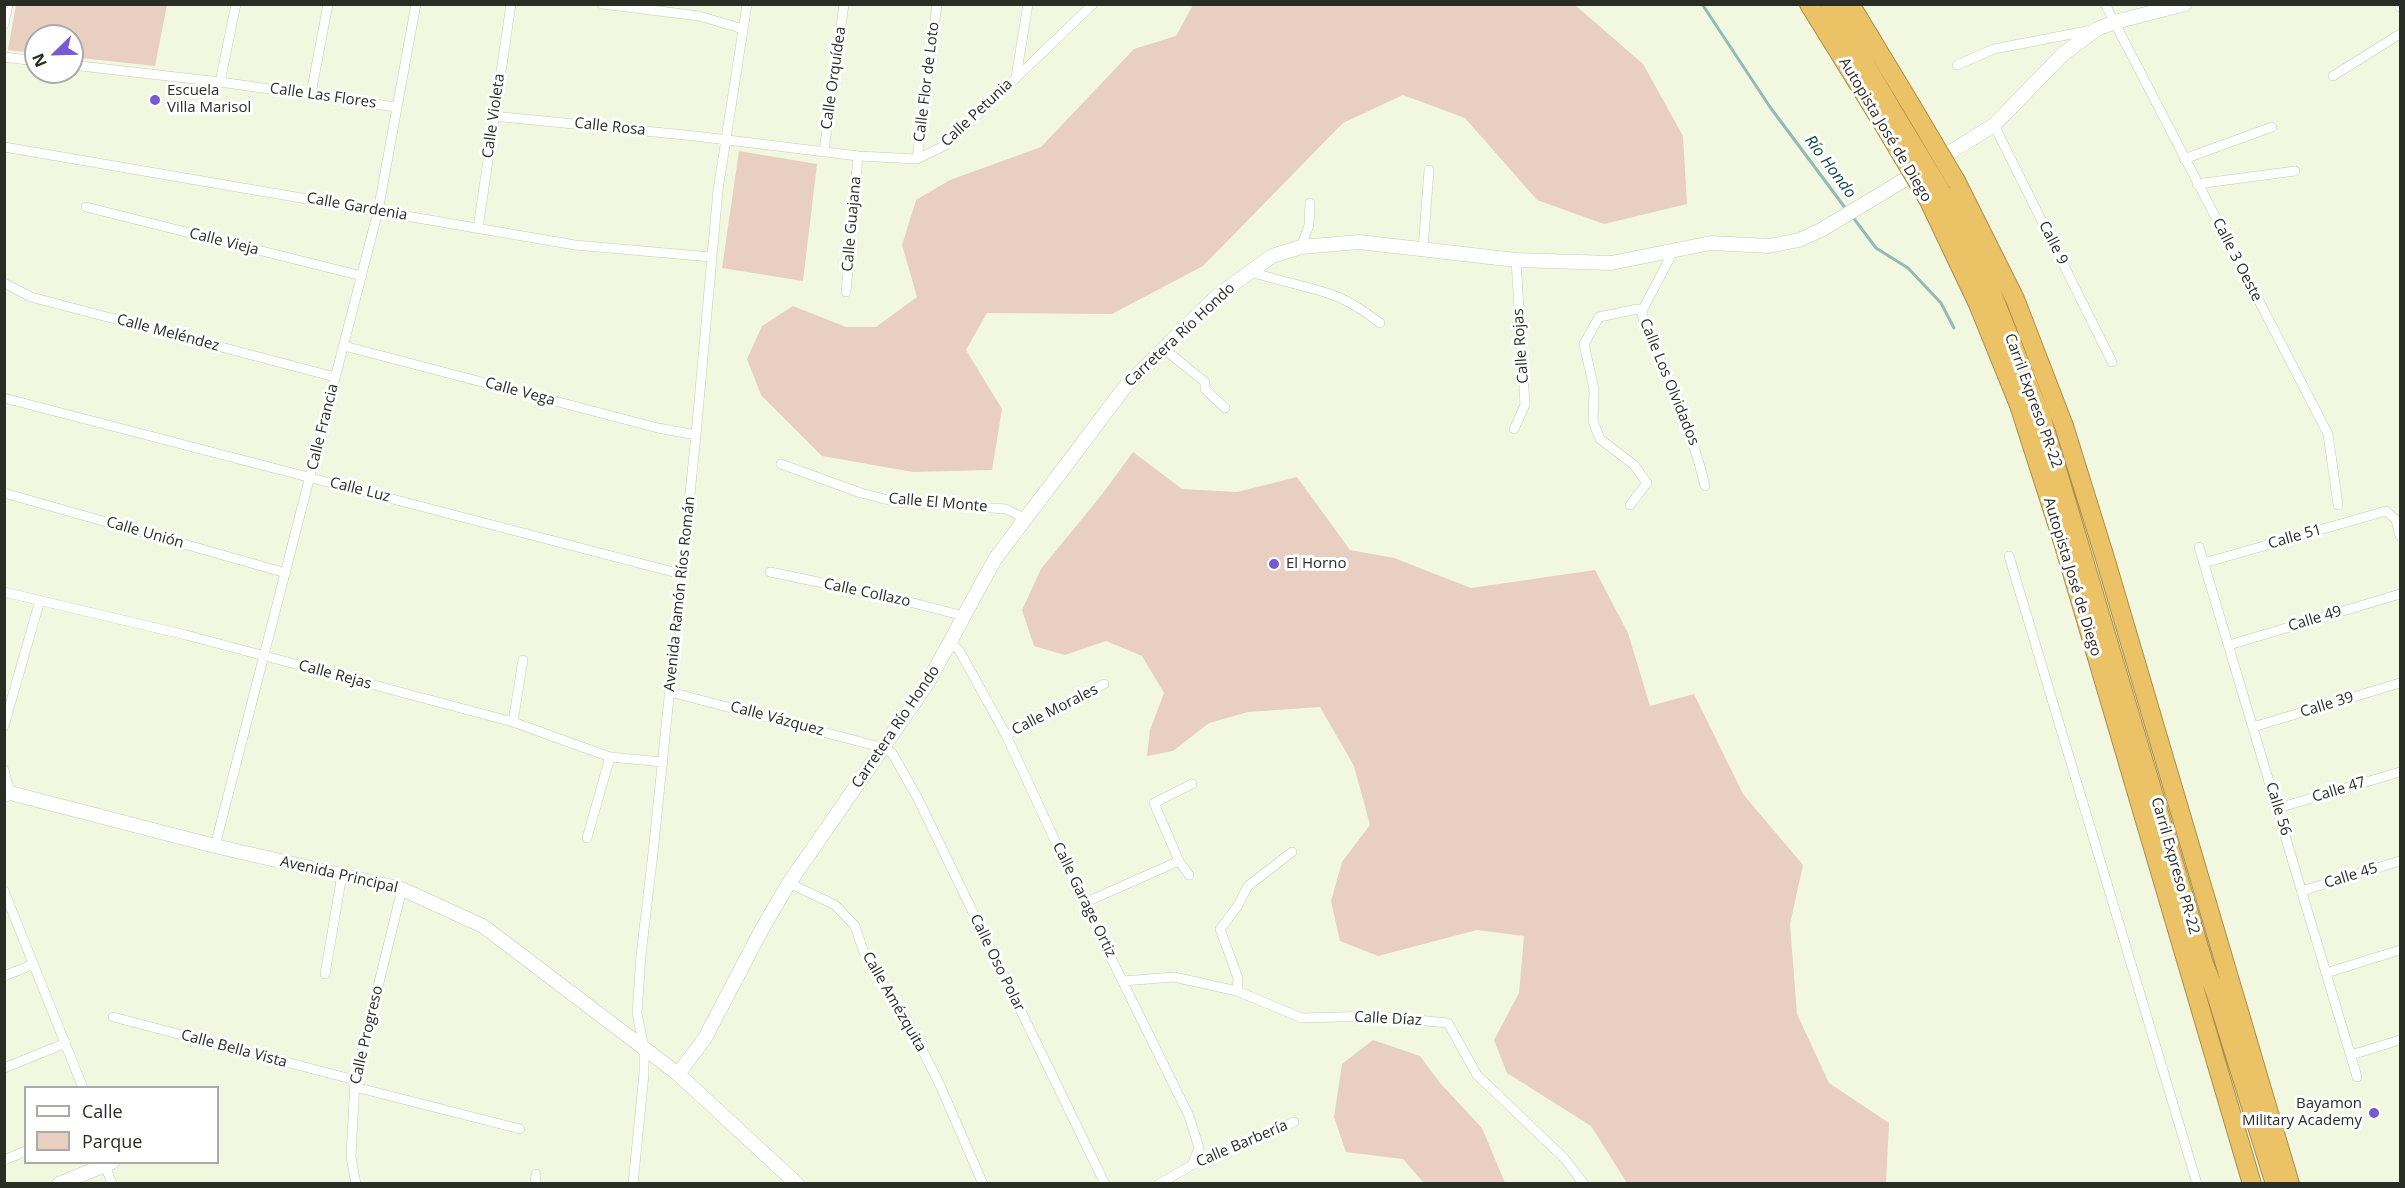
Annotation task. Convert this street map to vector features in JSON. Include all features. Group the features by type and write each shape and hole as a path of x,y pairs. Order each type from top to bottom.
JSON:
{"highway":[{"name":"Autopista José de Diego","path":"1809,4 1889,119 1935,197 2019,405 2063,542 2252,1184"},
{"path":"1830,4 1889,119"},
{"path":"1850,4 1956,181 2015,298 2064,426 2290,1184"},
{"name":"Carril Expreso PR-22","path":"1935,197 1990,288 2042,419 2204,964 2215,991 2275,1184"},
{"name":"Carril Expreso PR-22","path":"2204,964 2209,994 2268,1184"}],"street":[{"path":"4,24 8,4"},
{"path":"220,82 236,4"},
{"path":"311,94 328,4"},
{"name":"Calle Francia","path":"215,846 378,211 416,4"},
{"name":"Calle Violeta","path":"478,228 511,4"},
{"path":"602,4 699,16 743,30"},
{"name":"Avenida Ramón Ríos Román","path":"633,1184 644,1074 644,1048 637,1014 638,988 696,435 718,190 747,4"},
{"name":"Calle Orquídea","path":"824,151 844,4"},
{"name":"Calle Flor de Loto","path":"917,159 937,4"},
{"path":"1016,76 1028,4"},
{"name":"Calle Petunia","path":"727,140 858,156 917,159 946,145 1093,4"},
{"name":"Calle 3 Oeste","path":"2106,4 2328,434 2338,505"},
{"name":"Carretera Río Hondo","path":"678,1074 705,1038 762,929 789,883 927,684 995,559 1125,387 1217,296 1272,256 1301,247 1359,242 1516,260 1611,262 1711,243 1769,246 1799,240 1870,202 1994,125 2062,54 2097,29 2115,22 2185,4"},
{"path":"1958,64 1994,49 2097,29"},
{"path":"2333,76 2400,34"},
{"path":"4,57 24,60"},
{"name":"Calle Las Flores","path":"84,66 220,82 396,107"},
{"name":"Calle Rosa","path":"493,116 727,140"},
{"name":"Calle 9","path":"1994,125 2112,362"},
{"path":"2184,159 2271,127"},
{"name":"Calle Gardenia","path":"4,147 575,245 711,257"},
{"name":"Calle Guajana","path":"846,292 858,156"},
{"path":"1423,248 1429,170"},
{"path":"2198,184 2295,171"},
{"path":"1301,247 1309,225 1310,203"},
{"name":"Calle Vieja","path":"86,207 362,276"},
{"name":"Calle Los Olvidados","path":"1674,249 1642,311 1642,319 1690,429 1705,486"},
{"name":"Calle Rojas","path":"1514,429 1525,405 1516,260"},
{"path":"1251,272 1279,282 1329,294 1359,308 1380,323"},
{"name":"Calle Meléndez","path":"4,283 31,297 335,377"},
{"path":"1630,505 1647,483 1634,465 1600,439 1593,421 1594,388 1584,344 1599,317 1637,309 1642,311"},
{"name":"Calle Vega","path":"344,346 658,428 696,435"},
{"path":"1164,349 1204,382 1205,389 1225,408"},
{"name":"Calle Luz","path":"4,398 681,574"},
{"name":"Calle El Monte","path":"781,464 861,493 896,502 1006,509 1026,519"},
{"name":"Calle Unión","path":"4,493 286,573"},
{"name":"Calle 51","path":"2204,563 2386,511 2396,519 2400,536"},
{"name":"Calle 56","path":"2199,547 2357,1077"},
{"path":"2009,556 2197,1184"},
{"name":"Calle Collazo","path":"770,572 964,615"},
{"name":"Calle Rejas","path":"4,592 264,656 513,722 610,757 663,762"},
{"name":"Calle 49","path":"2229,645 2400,594"},
{"path":"4,726 40,600"},
{"name":"Calle Garage Ortiz","path":"950,643 959,650 1006,735 1084,903 1189,1116 1198,1148 1192,1165"},
{"path":"513,722 524,660"},
{"name":"Calle 39","path":"2253,727 2400,683"},
{"name":"Calle Morales","path":"1006,735 1104,684"},
{"name":"Calle Vázquez","path":"670,692 884,748"},
{"name":"Calle Oso Polar","path":"884,748 892,753 918,797 1105,1184"},
{"path":"587,838 610,757"},
{"path":"4,770 7,794"},
{"name":"Calle 47","path":"2278,808 2400,772"},
{"path":"1189,875 1179,861 1154,802 1192,784"},
{"name":"Avenida Principal","path":"7,794 215,846 402,889 483,926 678,1074 797,1184"},
{"path":"1237,991 1238,978 1220,928 1237,907 1248,886 1292,852"},
{"path":"1084,903 1179,861"},
{"name":"Calle 45","path":"2302,891 2400,861"},
{"path":"325,974 342,875"},
{"name":"Calle Amézquita","path":"789,883 835,905 855,926 868,959 907,1020 939,1083 983,1184"},
{"name":"Calle Progreso","path":"356,1184 351,1157 355,1083 402,889"},
{"path":"4,891 82,1086"},
{"path":"2326,973 2400,950"},
{"path":"4,976 34,964"},
{"name":"Calle Díaz","path":"1123,981 1174,977 1237,991 1302,1018 1374,1016 1448,1023 1477,1075 1564,1158 1584,1184"},
{"name":"Calle Bella Vista","path":"113,1017 520,1129"},
{"path":"2351,1055 2400,1040"},
{"path":"4,1068 66,1043"},
{"name":"Calle Barbería","path":"1159,1184 1169,1181 1192,1165 1294,1122"},
{"path":"4,1160 24,1152"},
{"path":"59,1184 108,1164 112,1184"}],"green space":[{"path":"16,5 167,5 155,66 84,58 84,24 24,24 24,52 8,50"},
{"path":"1193,5 1575,5 1643,64 1683,136 1687,204 1604,224 1537,200 1465,118 1403,95 1343,123 1203,266 1112,314 987,313 966,350 1002,409 992,470 913,472 822,456 761,395 747,359 762,326 793,306 846,327 876,327 917,297 902,245 916,200 950,180 1041,147 1134,49 1176,36"},
{"path":"739,151 817,164 803,281 722,268"},
{"path":"1133,452 1182,489 1237,492 1297,477 1350,550 1394,558 1471,588 1595,570 1628,633 1650,706 1694,694 1743,794 1803,865 1790,924 1797,1014 1829,1083 1889,1123 1886,1183 1627,1183 1591,1126 1507,1073 1494,1040 1519,993 1524,936 1477,930 1378,956 1340,941 1331,901 1342,862 1370,825 1354,766 1320,707 1248,712 1209,723 1173,751 1147,756 1150,730 1164,693 1142,656 1106,641 1065,655 1034,646 1022,610 1041,569"},
{"path":"1373,1040 1420,1056 1440,1083 1482,1128 1505,1183 1424,1183 1403,1159 1346,1152 1334,1117 1342,1064"}],"waterway":[{"name":"Río Hondo","path":"1702,4 1770,107 1846,209"},
{"name":"Río Hondo","path":"1852,216 1876,248 1908,268 1941,303 1954,328"}],"place":[{"name":"Escuela Villa Marisol","path":"155,100"},
{"name":"El Horno","path":"1274,564"},
{"name":"Bayamon Military Academy","path":"2374,1113"}]}
